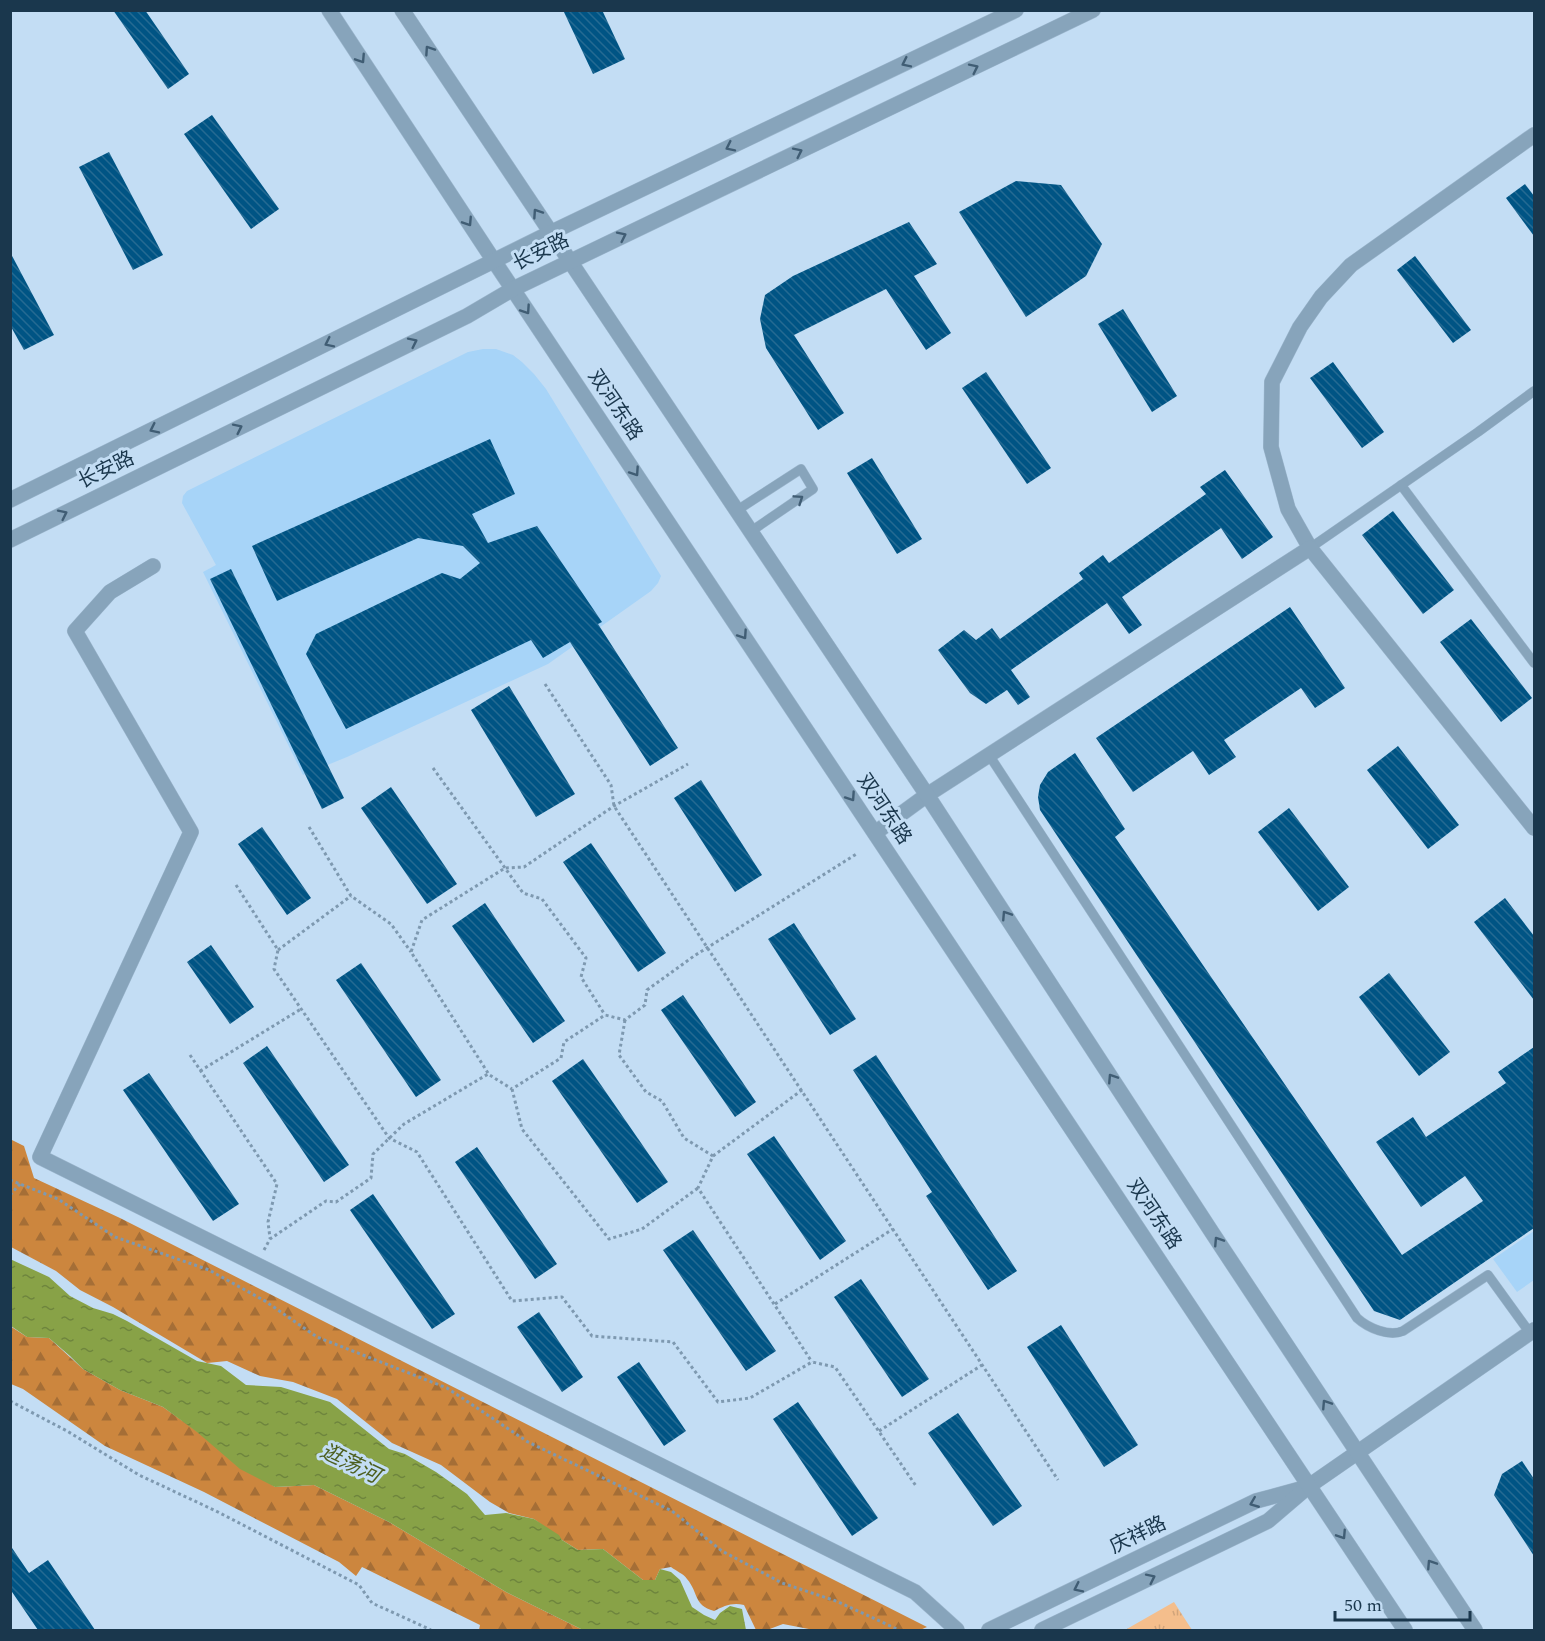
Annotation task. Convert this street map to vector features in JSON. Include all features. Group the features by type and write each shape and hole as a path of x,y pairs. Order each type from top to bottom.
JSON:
{"street":[{"name":"双河东路","path":"329,10 1405,1630"},
{"name":"双河东路","path":"402,10 927,795 1475,1630"},
{"name":"长安路","path":"10,500 550,233 1016,10"},
{"name":"长安路","path":"10,540 467,316 513,289 1094,10"},
{"path":"1533,139 1351,265 1321,297 1300,327 1272,382 1271,447 1288,509 1310,548 1534,828"},
{"path":"875,833 989,754 1310,548"},
{"path":"153,566 110,592 75,631 191,832 40,1157 915,1592 957,1630"},
{"name":"庆祥路","path":"1042,1630 1268,1521 1310,1486 1532,1332"},
{"name":"庆祥路","path":"989,1630 1256,1501 1310,1486"}],"lane":[{"path":"1310,548 1534,391"},
{"path":"736,511 801,469 813,489 750,532"},
{"path":"1401,485 1534,663"},
{"path":"989,754 1358,1318 1371,1328 1397,1334 1488,1275 1532,1332"}],"path":[{"path":"544,684 611,784 614,806 1058,1480"},
{"path":"411,952 422,920 505,868 524,867 614,806 687,764"},
{"path":"433,768 523,893 542,899 586,958 581,976 605,1015 625,1020"},
{"path":"309,827 351,897 391,924 488,1074 512,1089 522,1129 609,1239 642,1229 698,1188 713,1156 802,1090"},
{"path":"713,1156 684,1138 662,1101 646,1092 619,1054 625,1020 645,1005 647,990 708,947 858,854"},
{"path":"236,885 278,950"},
{"path":"351,897 278,950 274,969 390,1138 417,1152 512,1301 562,1297 592,1336 674,1342 718,1402 750,1398 812,1362 835,1367 916,1486"},
{"path":"200,1071 301,1009"},
{"path":"512,1089 561,1058 564,1042 605,1015"},
{"path":"190,1055 277,1184 268,1222 270,1239"},
{"path":"256,1264 270,1239 326,1201 336,1202 370,1178 373,1154 404,1124 488,1074"},
{"path":"10,1180 58,1199 115,1237 209,1270 265,1301 317,1337 447,1388 528,1442 672,1511 722,1551 782,1583 836,1600 899,1630"},
{"path":"10,1195 20,1184"},
{"path":"698,1188 812,1362"},
{"path":"775,1304 893,1229"},
{"path":"879,1431 982,1365"},
{"path":"10,1401 68,1431 139,1475 216,1511 359,1585 372,1603 431,1630"}],"shaded area":[{"path":"496,349 513,355 534,374 546,389 661,576 651,591 548,664 303,775 203,572 216,565 182,503 183,496 187,491 468,352"},
{"path":"1534,1231 1534,1280 1517,1292 1493,1259"}],"green space":[{"path":"10,1139 24,1146 34,1178 120,1218 927,1627 920,1630 814,1630 783,1624 767,1630 756,1630 744,1605 732,1604 714,1611 707,1608 699,1602 686,1577 671,1567 660,1569 655,1580 643,1580 603,1549 578,1550 534,1519 509,1513 490,1502 441,1465 392,1443 337,1399 293,1382 260,1376 227,1361 207,1363 80,1290 56,1271 11,1247"},
{"path":"10,1326 27,1337 49,1338 83,1369 120,1390 163,1407 275,1487 314,1485 389,1522 506,1592 583,1630 479,1630 480,1625 362,1567 356,1576 339,1562 204,1492 105,1446 23,1389 11,1384"},
{"path":"1174,1602 1192,1630 1125,1630"}],"water":[{"name":"逛荡河","path":"10,1259 49,1277 70,1296 127,1321 197,1361 221,1366 246,1385 281,1387 330,1402 389,1449 405,1454 467,1494 485,1515 506,1513 534,1519 578,1550 603,1549 643,1580 655,1580 660,1569 671,1572 680,1580 692,1607 715,1620 730,1606 742,1609 746,1630 583,1630 506,1592 389,1522 314,1485 275,1487 240,1469 197,1432 163,1407 120,1390 83,1369 49,1338 27,1337 11,1326"}],"building":[{"path":"113,10 145,10 189,74 168,89"},
{"path":"563,10 602,10 625,59 593,74"},
{"path":"212,115 279,209 251,229 184,134"},
{"path":"109,152 163,255 133,270 79,167"},
{"path":"1016,181 1061,185 1102,244 1086,276 1026,317 959,212"},
{"path":"1525,184 1534,196 1534,236 1506,198"},
{"path":"909,222 937,264 914,276 951,333 926,350 886,289 794,335 844,413 818,430 766,348 760,319 765,295 793,276"},
{"path":"10,252 54,335 24,350 10,325"},
{"path":"1415,256 1471,330 1453,343 1397,270"},
{"path":"1123,309 1177,396 1152,412 1098,324"},
{"path":"1333,362 1384,432 1362,448 1310,378"},
{"path":"986,372 1051,468 1027,484 962,388"},
{"path":"490,439 515,494 472,514 488,543 537,526 602,622 598,624 678,748 650,766 570,642 543,658 531,640 346,729 306,654 316,634 442,573 460,579 480,563 463,546 418,538 277,601 252,546"},
{"path":"872,458 922,539 897,554 847,473"},
{"path":"1225,470 1273,537 1242,559 1221,528 1122,597 1142,625 1129,634 1107,603 1011,670 1030,697 1018,705 1007,690 986,704 970,693 938,650 964,630 976,640 992,628 1000,639 1083,579 1079,573 1103,555 1109,563 1206,494 1200,487"},
{"path":"1393,511 1454,590 1423,614 1362,535"},
{"path":"231,569 344,798 322,809 210,579"},
{"path":"1290,607 1345,688 1315,708 1301,688 1224,740 1236,757 1209,775 1193,751 1133,792 1096,738"},
{"path":"1471,619 1532,698 1501,722 1440,642"},
{"path":"509,686 575,794 536,817 471,710"},
{"path":"1398,746 1459,825 1428,849 1367,770"},
{"path":"1075,753 1125,829 1115,837 1402,1255 1483,1201 1465,1176 1421,1207 1376,1142 1413,1117 1426,1137 1506,1083 1498,1072 1534,1047 1534,1228 1400,1320 1374,1311 1040,810 1038,797 1040,785 1048,772"},
{"path":"701,780 762,875 735,892 674,798"},
{"path":"391,787 457,884 427,904 361,808"},
{"path":"1289,808 1349,887 1318,911 1258,832"},
{"path":"262,827 311,898 287,915 238,844"},
{"path":"591,843 666,953 638,972 563,862"},
{"path":"1505,898 1534,936 1534,1000 1474,922"},
{"path":"485,903 565,1021 533,1043 452,926"},
{"path":"794,923 856,1019 830,1035 768,939"},
{"path":"211,945 254,1007 230,1024 187,962"},
{"path":"361,963 441,1080 416,1097 336,980"},
{"path":"1389,973 1450,1052 1419,1076 1359,997"},
{"path":"683,995 756,1102 735,1117 661,1010"},
{"path":"267,1046 349,1165 324,1182 243,1063"},
{"path":"876,1055 1017,1271 988,1290 926,1196 932,1192 853,1070"},
{"path":"583,1059 668,1182 637,1203 552,1081"},
{"path":"149,1073 239,1204 213,1221 123,1090"},
{"path":"774,1136 846,1241 820,1260 747,1154"},
{"path":"477,1147 557,1264 535,1279 455,1162"},
{"path":"373,1194 455,1314 432,1329 350,1210"},
{"path":"693,1230 776,1351 746,1371 663,1250"},
{"path":"861,1279 929,1379 902,1397 834,1297"},
{"path":"539,1312 583,1377 562,1392 517,1327"},
{"path":"1061,1325 1138,1445 1104,1467 1027,1347"},
{"path":"639,1362 686,1431 664,1446 617,1377"},
{"path":"798,1402 878,1518 852,1536 773,1419"},
{"path":"958,1413 1022,1506 993,1526 928,1433"},
{"path":"1522,1461 1534,1479 1534,1556 1494,1495 1502,1474"},
{"path":"10,1545 29,1573 48,1560 95,1630 38,1630 10,1589"}]}
